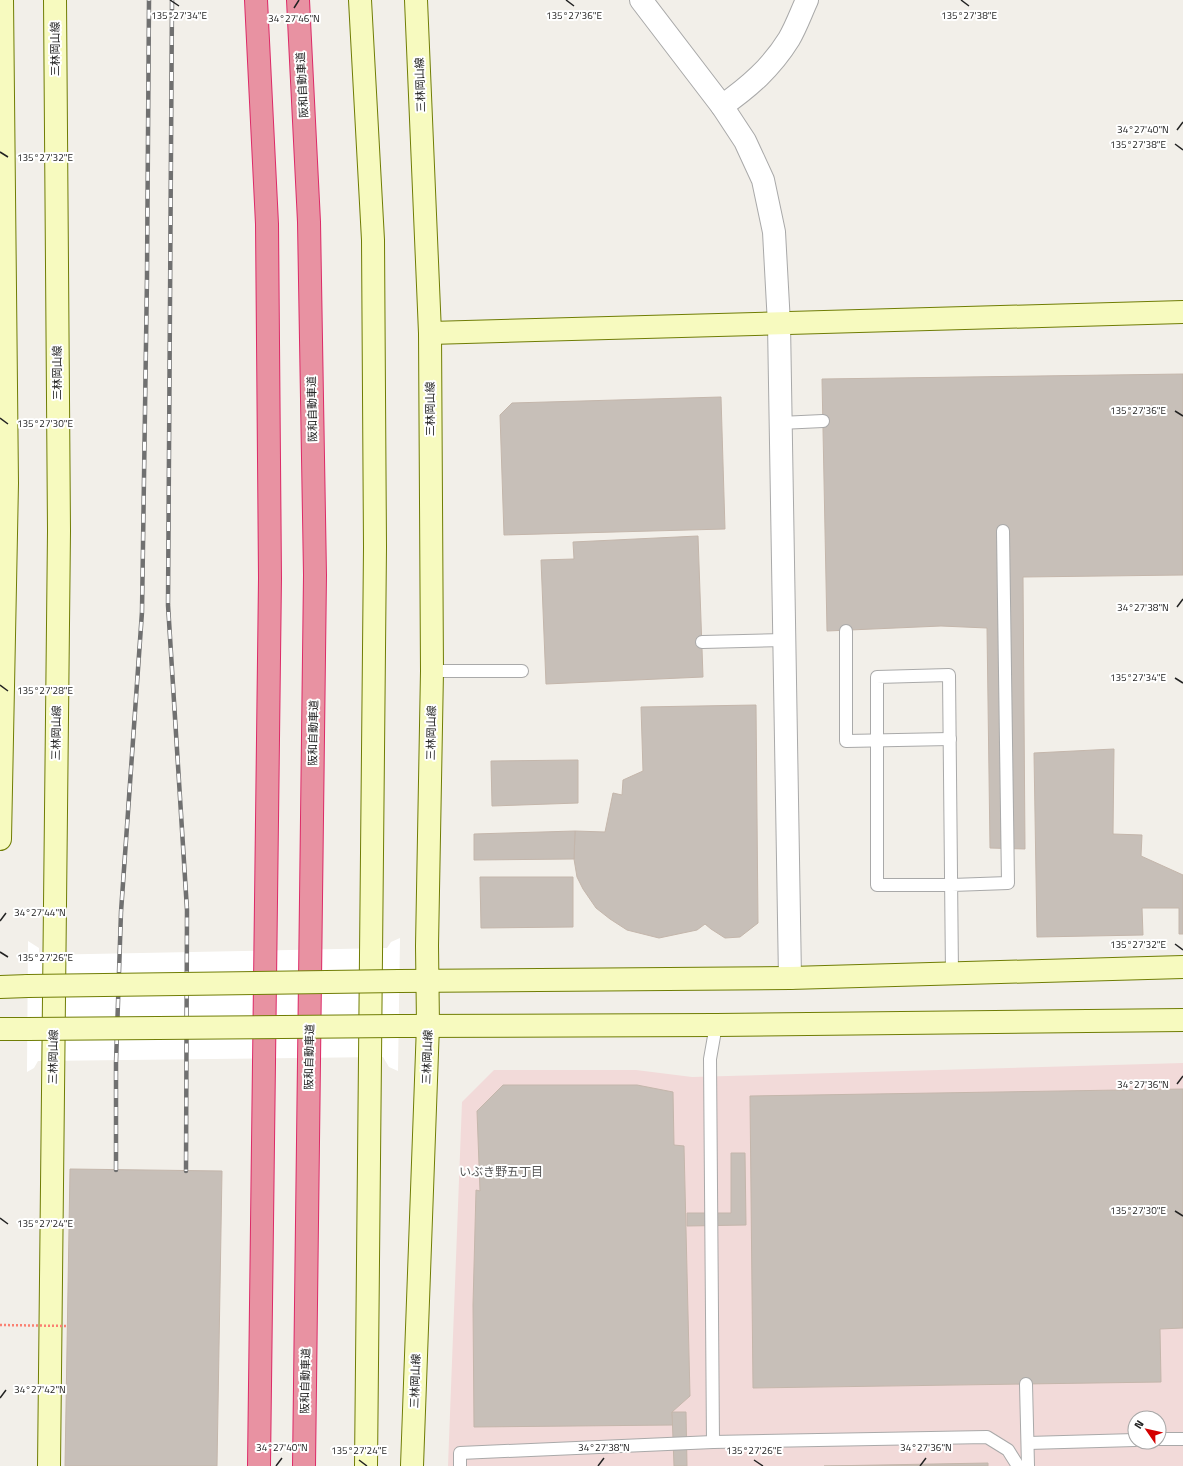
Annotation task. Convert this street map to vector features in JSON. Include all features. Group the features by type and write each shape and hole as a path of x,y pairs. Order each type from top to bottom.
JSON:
{"highway":[{"path":"256,0 267,224 270,578 259,1466"},
{"name":"阪和自動車道","path":"298,0 309,222 315,575 304,1466"}],"main road":[{"path":"0,839 7,483 2,0"},
{"name":"三林岡山線","path":"49,1466 59,531 55,0"},
{"path":"360,0 373,240 375,547 366,1466"},
{"name":"三林岡山線","path":"412,1466 428,1025 427,981 432,671 430,333 416,0"},
{"path":"430,333 1183,312"},
{"path":"0,986 790,978 1183,967"},
{"path":"0,1029 428,1025 716,1025 1183,1020"}],"street":[{"path":"641,0 722,106 745,141 763,180 774,232 779,324 790,978"},
{"path":"722,106 769,67 790,38 807,0"}],"lane":[{"path":"780,423 823,421"},
{"path":"952,974 952,885 949,675 878,677 877,885 952,885 1008,883 1003,531"},
{"path":"846,631 846,741 950,739"},
{"path":"702,642 784,640"},
{"path":"432,671 522,671"},
{"path":"712,1442 710,1059 716,1025"},
{"path":"1026,1384 1028,1466"},
{"path":"460,1466 460,1453 712,1442 987,1437 1008,1450 1018,1466"},
{"path":"1167,1440 1183,1439"},
{"path":"1028,1442 1127,1440"}],"path":[{"path":"0,1325 68,1326"}],"shaded area":[{"path":"1183,1063 1183,1466 448,1466 462,1102 494,1070 636,1070 692,1077"}],"pier":[{"path":"400,938 398,1071 389,1067 383,1057 38,1061 34,1068 27,1072 28,941 39,948 39,955 387,948 391,942"}],"building":[{"path":"1183,374 1183,575 1023,577 1025,849 990,848 987,628 941,626 827,631 822,379"},
{"path":"721,397 725,529 504,535 500,415 512,403"},
{"path":"698,536 703,677 546,684 541,560 574,559 573,542"},
{"path":"756,705 758,923 740,937 725,938 705,924 697,930 659,938 627,930 596,908 583,889 577,877 574,859 575,831 605,832 613,793 622,795 623,780 643,771 641,707"},
{"path":"1114,749 1113,834 1142,835 1141,856 1183,875 1183,934 1179,934 1179,908 1142,908 1143,935 1037,937 1034,753"},
{"path":"578,760 578,803 492,806 491,761"},
{"path":"575,831 574,859 474,860 474,834"},
{"path":"480,877 573,877 573,927 481,928"},
{"path":"503,1085 637,1085 673,1092 674,1145 684,1146 690,1396 672,1412 673,1425 474,1427 473,1305 476,1190 480,1191 477,1111"},
{"path":"1183,1089 1183,1328 1160,1329 1161,1382 753,1388 750,1096"},
{"path":"731,1153 745,1153 746,1225 687,1226 687,1213 731,1213"},
{"path":"70,1169 222,1171 217,1466 65,1466"},
{"path":"672,1412 686,1412 687,1466 674,1466"},
{"path":"988,1463 988,1466 824,1466"}],"railway":[{"path":"116,1170 116,1063 121,912 142,612 149,0"},
{"path":"172,0 168,605 187,910 186,1171"}],"district":[{"name":"いぶき野五丁目","path":"501,1172"}]}
